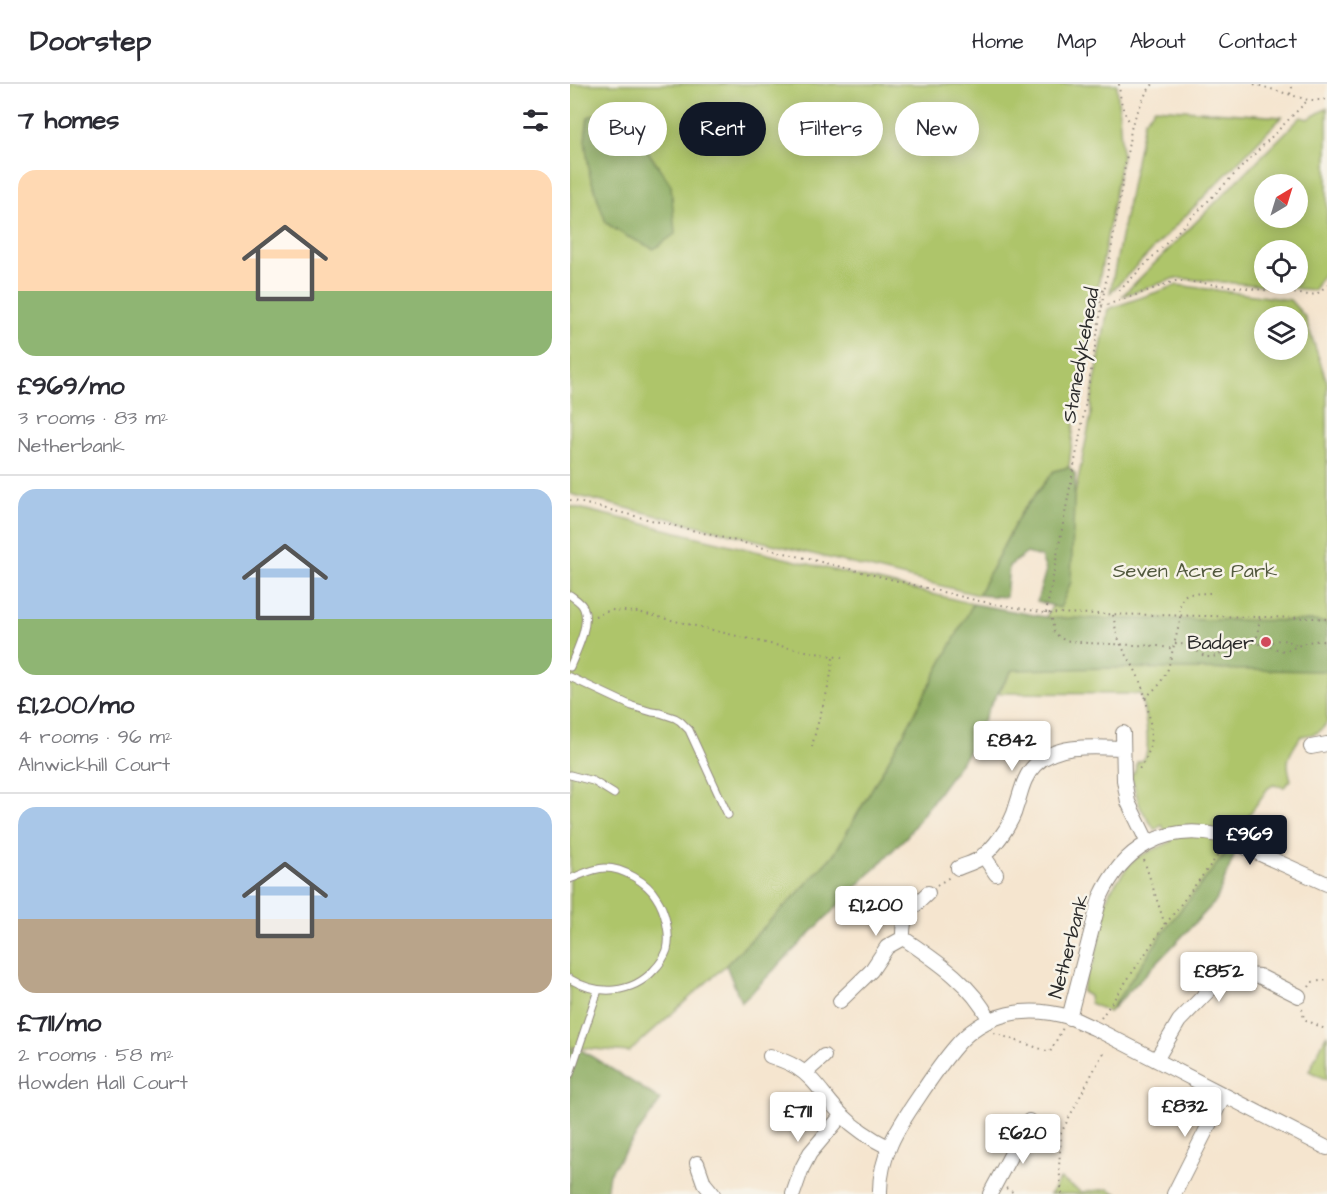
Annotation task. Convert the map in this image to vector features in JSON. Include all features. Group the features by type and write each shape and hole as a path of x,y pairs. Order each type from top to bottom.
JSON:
{"street":[{"path":"1123,733 1124,780 1128,802 1144,846"},
{"path":"1311,747 1327,744"},
{"path":"958,868 978,860 998,841 1011,819 1030,771 1040,760 1074,748 1123,748"},
{"name":"Netherbank","path":"1069,1018 1100,898 1115,872 1129,856 1144,846 1166,836 1187,832 1218,835 1327,884"},
{"path":"983,855 996,874"},
{"path":"903,938 904,919 928,893"},
{"path":"903,938 942,965 980,1003 983,1023"},
{"path":"840,1001 871,971 887,947 903,938"},
{"path":"1156,1060 1179,1021 1218,981 1227,976 1237,974 1259,976 1299,996"},
{"path":"880,1194 880,1182 888,1147 900,1125 945,1059 956,1046 983,1023 1007,1014 1025,1011 1043,1012 1069,1018 1094,1028 1327,1148"},
{"path":"770,1056 805,1073 842,1115 888,1147"},
{"path":"805,1073 824,1056"},
{"path":"1174,1194 1224,1095"},
{"path":"793,1194 810,1153 842,1115"},
{"path":"990,1194 1029,1121"},
{"path":"697,1163 704,1183 713,1194"}],"lane":[{"path":"570,595 585,610 585,626 570,667"},
{"path":"570,677 632,706 668,715 680,721 689,730 728,815"},
{"path":"570,775 601,785 614,794"},
{"path":"570,879 605,868 633,877 656,896 663,912 668,943 664,957 659,964 646,978 630,987 619,990 598,990 570,979"},
{"path":"570,1074 598,990"}],"path":[{"path":"1119,84 1122,108 1128,121 1132,124"},
{"name":"Stanedykehead","path":"1048,613 1132,124 1153,84"},
{"path":"1254,84 1308,100 1327,98"},
{"path":"1290,94 1293,84"},
{"path":"1119,291 1308,100"},
{"path":"1101,307 1175,281 1309,295 1317,294 1327,285"},
{"path":"570,500 979,601 1048,613 1327,619"},
{"path":"1145,698 1164,678 1174,649 1180,604 1184,596 1210,593"},
{"path":"585,626 601,612 611,609 625,610 794,650 842,658"},
{"path":"1048,613 1054,633 1064,640 1174,649"},
{"path":"1113,615 1116,635 1134,668 1145,698 1150,721 1150,745 1147,757 1132,778 1124,780"},
{"path":"1256,643 1260,617"},
{"path":"1266,645 1285,639 1296,645"},
{"path":"1175,643 1184,644 1203,656 1210,657 1222,654 1242,643 1256,643 1286,651 1296,645 1317,640 1327,642"},
{"path":"812,747 830,684 833,657"},
{"path":"1094,1028 1165,925 1229,840"},
{"path":"1144,846 1165,925"},
{"path":"928,893 954,875 958,868"},
{"path":"1327,981 1312,982 1299,996 1304,1019 1327,1030"},
{"path":"983,1023 1050,1052 1069,1018"},
{"path":"1062,1194 1059,1168 1062,1133 1111,1037"}],"green space":[{"path":"570,84 1117,84 1122,155 1075,413 1069,467 1054,471 1020,514 978,595 570,494"},
{"path":"1155,108 1282,117 1110,293 1144,121"},
{"path":"1327,108 1327,268 1314,290 1308,289 1308,240 1254,240 1254,285 1176,278 1122,296 1301,117 1308,119"},
{"path":"588,117 588,156 651,156 671,185 675,234 654,249 626,236 606,223 590,176 585,140"},
{"name":"Seven Acre Park","path":"1177,285 1290,300 1295,306 1254,306 1254,360 1308,360 1308,326 1327,382 1327,722 1317,733 1301,736 1288,761 1291,780 1284,787 1273,785 1268,788 1249,815 1216,901 1109,1012 1090,1003 1089,996 1082,992 1087,972 1093,965 1099,939 1096,927 1110,891 1129,865 1138,857 1171,842 1162,825 1155,830 1140,807 1131,776 1137,762 1145,757 1147,751 1146,726 1140,694 998,693 1052,607 1091,416 1091,403 1108,309"},
{"path":"1069,467 1075,474 1071,582 1060,608 1037,601 1046,570 1041,557 1027,553 1009,566 1006,597 978,595 1020,515 1054,471"},
{"path":"570,506 973,604 902,737 835,853 726,965 629,1052 570,1047"},
{"path":"973,604 1051,618 1327,623 1327,671 1112,668 1012,670 991,704 969,751 907,836 741,1002 726,965 835,853 902,737"},
{"path":"1229,849 1235,853 1216,901 1109,1012 1167,927"},
{"path":"1327,1034 1327,1080 1309,1071"},
{"path":"570,1049 583,1051 661,1100 609,1174 606,1194 570,1194"},
{"path":"1060,1179 1081,1192 1108,1189 1118,1194 1050,1194"}],"place":[{"name":"Badger","path":"1266,642"}]}
